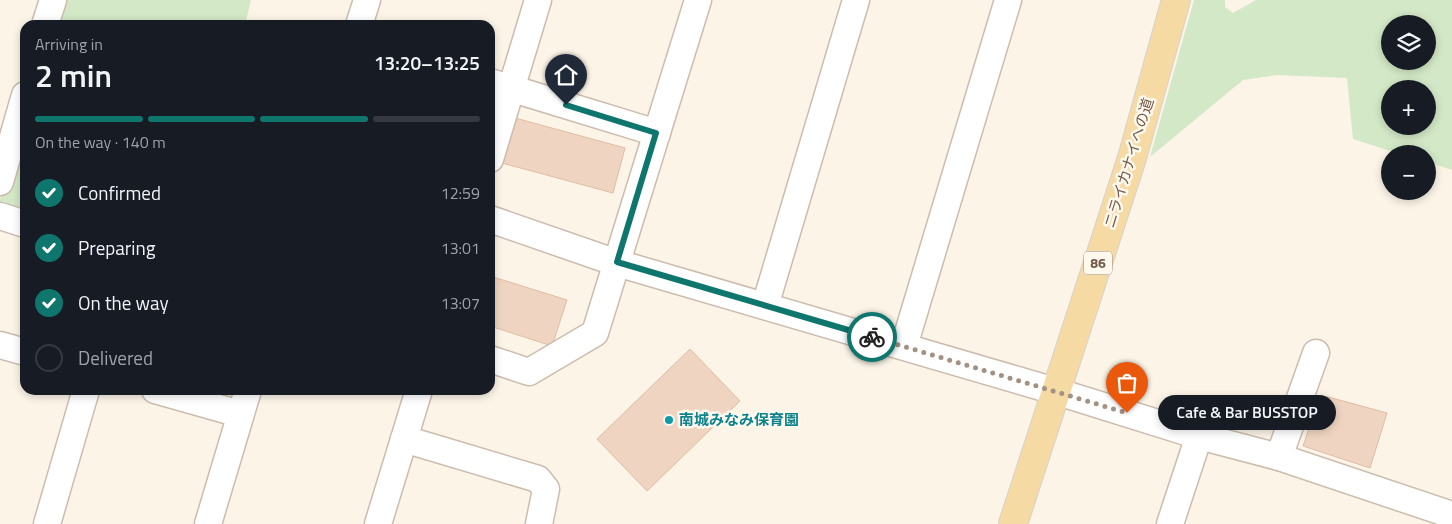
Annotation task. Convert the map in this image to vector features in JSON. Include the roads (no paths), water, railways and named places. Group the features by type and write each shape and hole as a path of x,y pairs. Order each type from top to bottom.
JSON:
{"main road":[{"name":"ニライカナイへの道","path":"1013,524 1132,158 1176,0"}],"street":[{"path":"47,20 53,0"},
{"path":"361,20 367,0"},
{"path":"495,126 501,86 538,0"},
{"path":"495,361 529,372 595,333 698,0"},
{"path":"765,306 856,0"},
{"path":"904,346 1008,0"},
{"path":"501,86 656,133"},
{"path":"0,182 20,113"},
{"path":"0,216 20,222"},
{"path":"495,222 617,262 1055,391 1198,436 1279,457 1452,514 1449,524"},
{"path":"0,344 20,350"},
{"path":"1279,457 1316,353"},
{"path":"47,524 85,395"},
{"path":"172,395 240,414"},
{"path":"208,524 246,395"},
{"path":"378,524 417,395"},
{"path":"1170,524 1198,436"},
{"path":"404,439 538,479 546,489 539,524"}],"place":[{"name":"Cafe & Bar BUSSTOP","path":"1127,413"},
{"name":"南城みなみ保育園","path":"669,420"}]}
